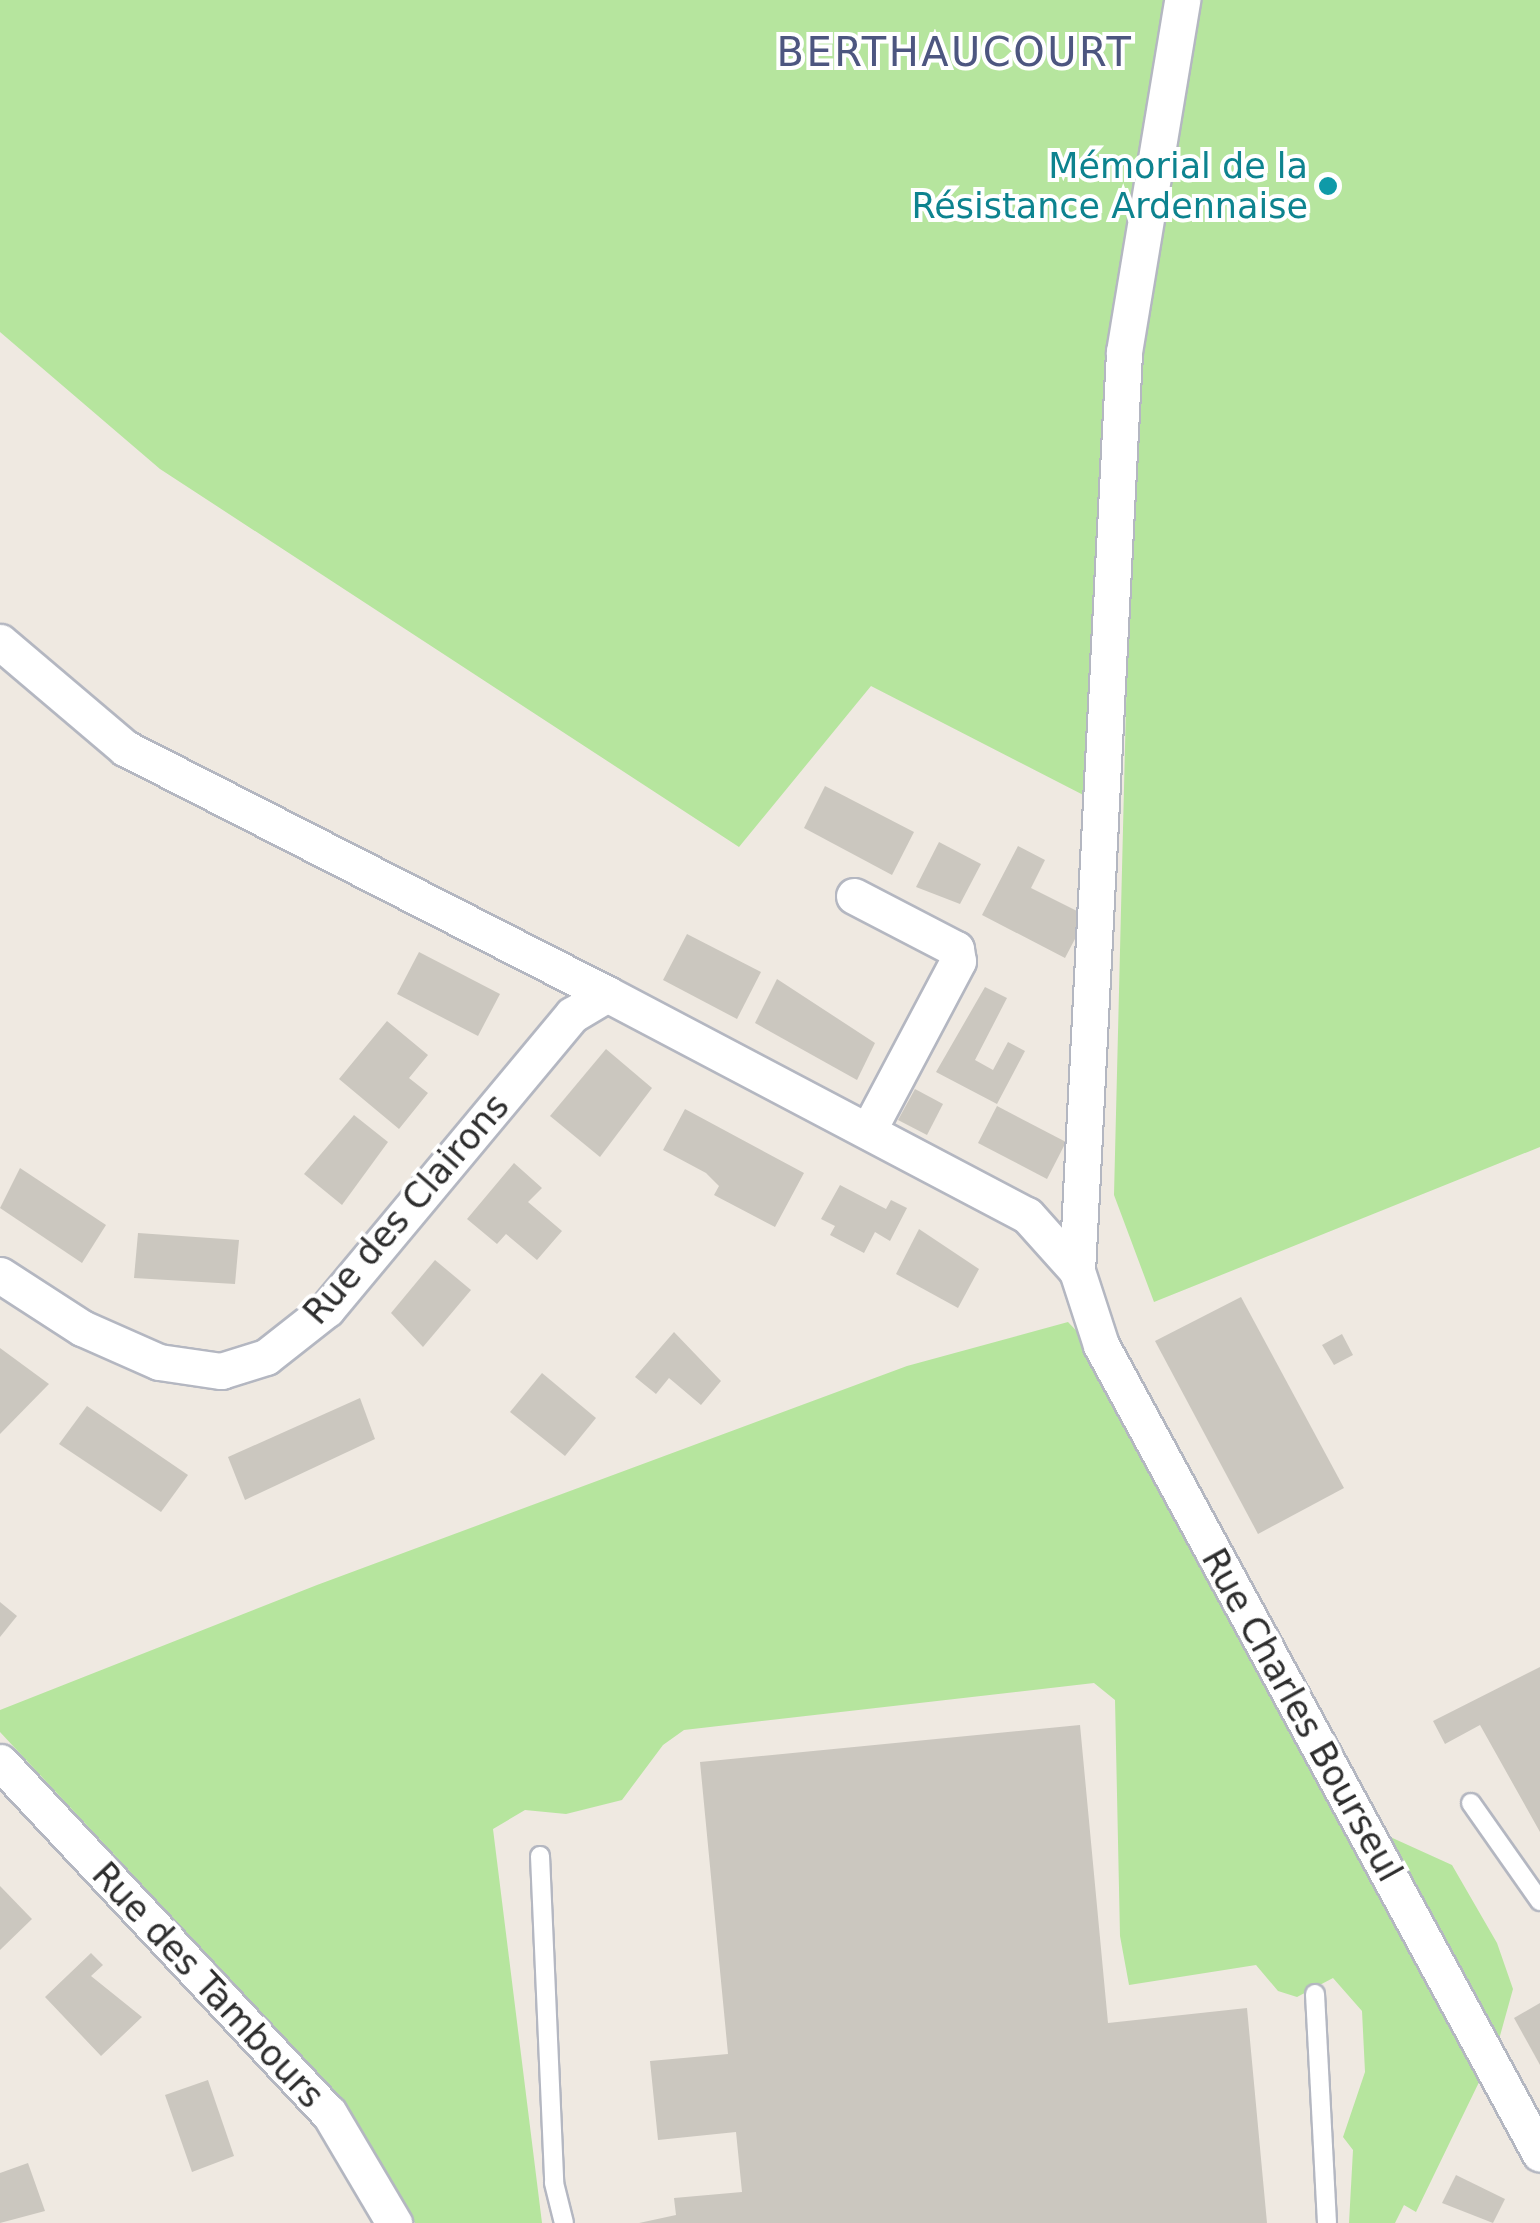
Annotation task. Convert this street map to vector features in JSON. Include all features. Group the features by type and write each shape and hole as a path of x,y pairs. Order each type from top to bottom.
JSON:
{"street":[{"path":"1077,1272 1124,352 1182,0"},
{"path":"0,642 125,748 1028,1215 1077,1272"},
{"path":"854,896 956,949 958,962 868,1131"},
{"name":"Rue des Clairons","path":"0,1275 82,1328 160,1362 220,1370 266,1357 326,1309 572,1015 607,994"},
{"name":"Rue Charles Bourseul","path":"1077,1272 1101,1345 1540,2154"},
{"name":"Rue des Tambours","path":"0,1762 329,2113 394,2223"}],"lane":[{"path":"1470,1803 1540,1901"},
{"path":"540,1856 554,2184 564,2223"},
{"path":"1315,1994 1326,2223"}],"green space":[{"path":"0,0 1540,0 1540,1147 1154,1302 1114,1195 1131,503 1097,802 871,686 739,847 160,469 0,332"},
{"path":"1068,1322 1091,1346 1344,1816 1452,1865 1497,1943 1513,1989 1498,2043 1416,2212 1404,2205 1395,2223 1349,2223 1353,2150 1343,2137 1365,2072 1362,2011 1333,1978 1297,1997 1278,1991 1256,1965 1129,1985 1120,1936 1115,1700 1094,1683 684,1730 663,1745 622,1800 566,1814 525,1810 493,1829 542,2223 415,2223 336,2093 0,1732 0,1710 317,1585 907,1366"}],"building":[{"path":"825,786 914,832 892,875 804,828"},
{"path":"939,842 981,864 960,904 916,887"},
{"path":"1018,846 1045,860 1031,888 1087,916 1065,958 982,915"},
{"path":"687,934 761,972 737,1019 663,980"},
{"path":"419,952 500,994 478,1036 397,994"},
{"path":"777,979 875,1043 857,1080 755,1023"},
{"path":"985,987 1007,998 975,1060 993,1070 1008,1042 1025,1051 997,1104 936,1072"},
{"path":"387,1021 428,1055 409,1078 428,1093 399,1129 339,1079"},
{"path":"606,1049 652,1088 600,1157 550,1116"},
{"path":"915,1089 943,1104 927,1135 898,1120"},
{"path":"997,1106 1066,1142 1047,1179 978,1143"},
{"path":"685,1109 804,1173 775,1227 714,1195 719,1186 706,1173 663,1150"},
{"path":"354,1115 388,1142 342,1205 304,1174"},
{"path":"514,1163 542,1188 528,1202 562,1231 537,1260 506,1234 497,1244 467,1219"},
{"path":"20,1168 106,1225 82,1263 0,1208"},
{"path":"840,1185 886,1209 891,1200 907,1208 890,1241 875,1232 864,1253 830,1235 835,1226 821,1219"},
{"path":"919,1229 979,1269 958,1308 896,1274"},
{"path":"138,1233 239,1240 235,1284 134,1278"},
{"path":"435,1260 471,1290 423,1347 391,1313"},
{"path":"1241,1297 1344,1488 1258,1534 1155,1341"},
{"path":"674,1332 721,1381 701,1405 669,1378 656,1394 635,1377"},
{"path":"1342,1334 1353,1355 1334,1365 1322,1345"},
{"path":"0,1348 49,1384 0,1434"},
{"path":"542,1373 596,1418 565,1456 510,1412"},
{"path":"360,1398 375,1439 245,1500 228,1457"},
{"path":"87,1406 188,1475 161,1512 59,1444"},
{"path":"0,1602 17,1616 0,1637"},
{"path":"1540,1667 1540,1832 1480,1725 1445,1744 1433,1721"},
{"path":"1080,1725 1108,2023 1247,2008 1267,2223 639,2223 676,2215 674,2198 742,2192 736,2132 658,2140 650,2061 728,2054 700,1762"},
{"path":"0,1886 32,1919 0,1950"},
{"path":"91,1953 103,1965 91,1976 142,2017 101,2056 45,1997"},
{"path":"1540,2003 1540,2065 1514,2018"},
{"path":"208,2080 234,2156 192,2172 165,2095"},
{"path":"28,2163 45,2211 0,2223 0,2173"},
{"path":"1456,2175 1505,2199 1493,2223 1442,2203"}],"place":[{"name":"Mémorial de la Résistance Ardennaise","path":"1328,186"}],"district":[{"name":"BERTHAUCOURT","path":"955,52"}]}
